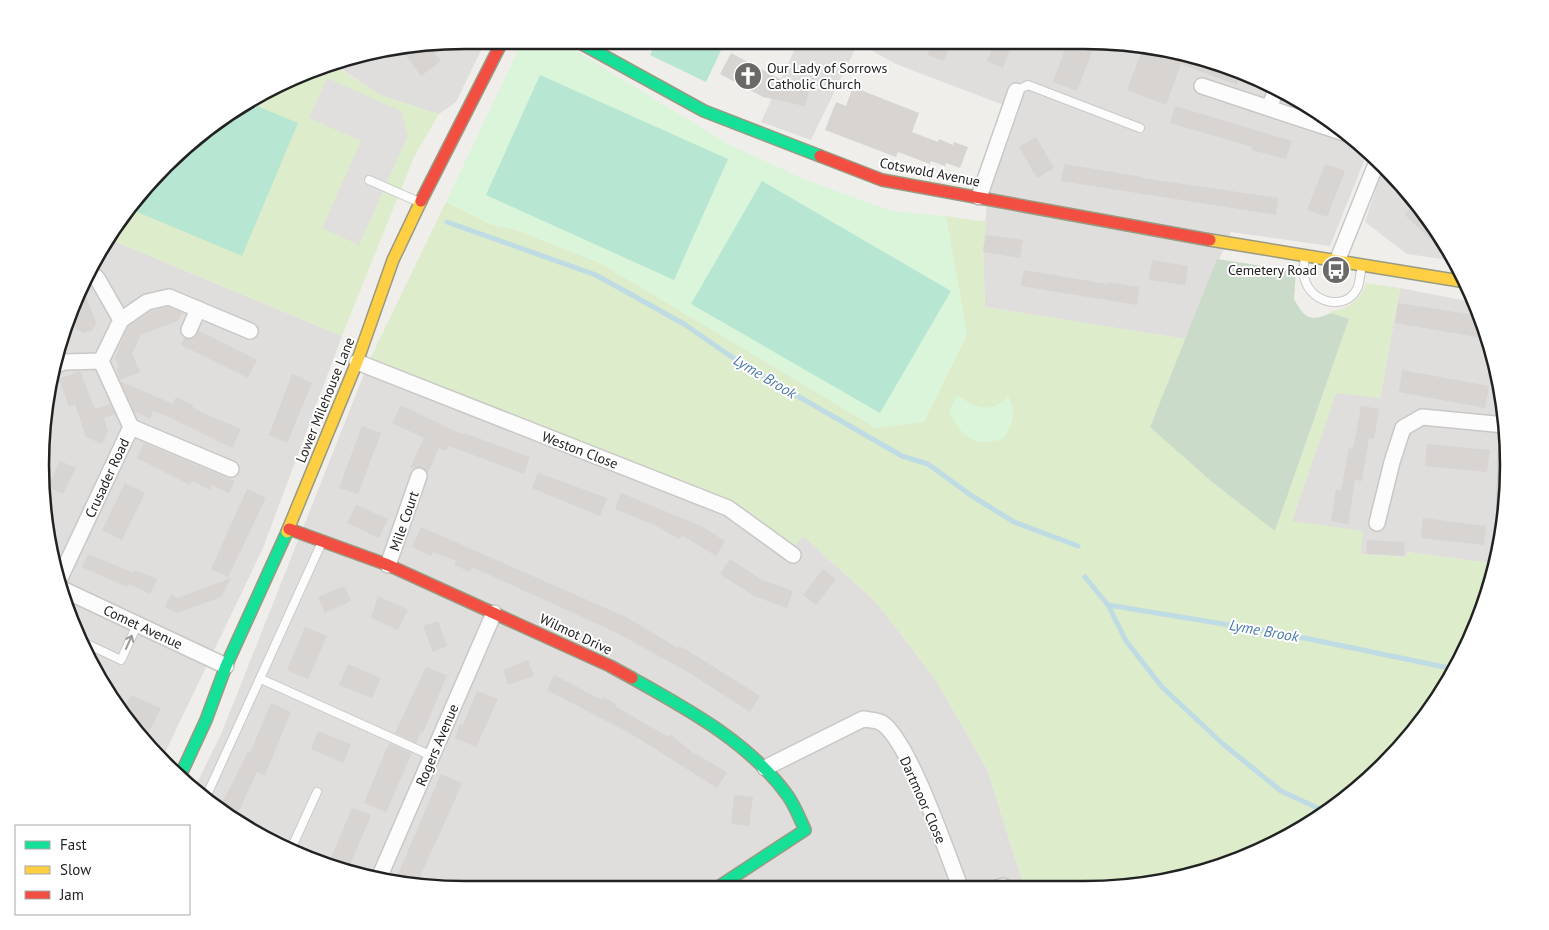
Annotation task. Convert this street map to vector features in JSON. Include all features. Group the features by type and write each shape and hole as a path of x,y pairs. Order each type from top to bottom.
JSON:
{"street":[{"name":"Lower Milehouse Lane","path":"183,770 206,720 226,666 289,529 357,362 393,260 493,49"},
{"name":"Cotswold Avenue","path":"591,49 704,111 882,180 1207,239 1457,280"},
{"path":"1202,86 1326,127"},
{"path":"979,197 1016,91"},
{"path":"1269,108 1274,95"},
{"path":"1338,260 1375,168"},
{"path":"95,276 121,320"},
{"path":"62,363 101,361 121,320 147,302 169,297 250,331"},
{"path":"189,330 198,310"},
{"name":"Crusader Road","path":"63,572 131,427 101,361"},
{"name":"Weston Close","path":"357,362 728,508 792,555"},
{"path":"1377,523 1392,462 1403,428 1422,417 1498,424"},
{"path":"131,427 231,469"},
{"name":"Mile Court","path":"388,565 419,476"},
{"name":"Wilmot Drive","path":"289,529 388,565 610,666 673,702 736,742 765,768 789,797 805,830 727,881"},
{"name":"Comet Avenue","path":"69,592 226,666"},
{"name":"Rogers Avenue","path":"381,872 494,613"},
{"name":"Dartmoor Close","path":"765,768 863,719 880,722 893,734 921,786 958,881"}],"lane":[{"path":"1016,91 1028,85 1140,128"},
{"path":"369,180 419,202"},
{"path":"1305,255 1303,272 1307,286 1316,297 1331,302 1347,298 1357,289 1362,264"},
{"path":"208,792 323,541"},
{"path":"90,646 121,660 137,624"},
{"path":"261,679 432,756"},
{"path":"293,844 317,792"}],"shaded area":[{"path":"482,49 456,102 439,114 380,95 340,68 411,52"},
{"path":"795,49 855,49 811,140 761,122"},
{"path":"869,49 1084,49 1138,52 1165,57 1218,71 1268,92 1315,119 1365,159 1330,246 1231,232 1185,339 985,307 983,246 989,182 1019,111 896,64"},
{"path":"327,78 401,111 408,135 359,245 322,228 361,141 309,118"},
{"path":"1381,174 1414,212 1445,260 1407,254 1365,222"},
{"path":"115,241 342,336 263,548 165,753 119,696 92,649 80,624 63,573 52,519 49,465 50,438 52,411 63,357 80,306"},
{"path":"1400,288 1467,301 1486,357 1497,411 1500,465 1499,492 1497,519 1488,563 1408,552 1406,557 1361,554 1292,521 1336,392 1380,398"},
{"path":"370,359 738,507 794,546 803,536 875,601 936,680 987,769 1022,881 465,881 411,878 384,873 331,859 281,838 234,811 197,783 222,732"}],"green space":[{"path":"519,49 573,49 728,144 801,178 891,211 946,216 967,335 924,422 876,428 600,263 516,230 490,224 446,202"},
{"path":"653,49 722,49 706,82 650,55"},
{"path":"339,69 380,95 439,114 414,157 342,336 115,241 152,191 191,152 212,135 234,119 281,92 306,80"},
{"path":"540,75 728,159 674,280 486,195"},
{"path":"256,106 298,123 242,256 136,211 152,191 191,152 234,119"},
{"path":"762,181 951,291 880,413 691,304"},
{"path":"446,202 490,224 516,230 600,263 876,428 924,422 967,335 946,216 987,222 983,246 985,307 1185,339 1150,427 1275,531 1349,319 1331,313 1332,311 1344,308 1354,302 1361,294 1366,283 1400,288 1380,398 1336,393 1292,521 1363,531 1361,554 1406,557 1407,552 1488,563 1469,624 1430,696 1397,739 1378,759 1358,778 1315,811 1243,850 1192,867 1138,878 1084,881 1022,881 987,769 936,680 875,601 803,536 794,547 738,507 370,359"},
{"path":"1217,259 1296,271 1294,299 1305,315 1313,318 1331,313 1349,319 1275,531 1211,481 1150,427"},
{"path":"957,395 983,408 995,406 1008,396 1011,402 1013,418 1003,439 984,442 970,439 965,435 949,413"}],"building":[{"path":"930,49 949,49 944,61 928,55"},
{"path":"992,49 1010,49 1003,68 987,61"},
{"path":"1065,49 1093,49 1077,91 1053,82"},
{"path":"433,50 441,61 421,76 404,53"},
{"path":"731,53 782,80 810,86 805,106 763,97 720,74"},
{"path":"1141,53 1192,63 1240,79 1237,85 1181,64 1166,105 1127,90"},
{"path":"853,87 919,113 912,132 938,142 939,139 953,145 954,142 968,147 960,168 946,163 945,166 931,161 930,164 898,152 896,157 825,130 836,102 846,106"},
{"path":"1175,106 1292,141 1286,159 1252,150 1253,147 1170,123"},
{"path":"1036,137 1054,168 1037,178 1019,147"},
{"path":"1064,164 1142,178 1278,198 1276,215 1061,181"},
{"path":"1325,164 1345,171 1327,217 1307,210"},
{"path":"1411,208 1432,237 1430,239 1405,215"},
{"path":"986,235 1023,240 1020,258 983,252"},
{"path":"1152,260 1188,266 1185,285 1149,280"},
{"path":"1024,270 1107,284 1107,282 1139,287 1137,305 1021,286"},
{"path":"85,295 96,323 93,330 84,333 76,329 74,323"},
{"path":"1398,303 1472,315 1480,338 1395,323"},
{"path":"168,307 182,312 178,321 141,335 132,353 140,372 120,380 116,368 119,367 115,358 128,326 151,311"},
{"path":"199,331 257,360 248,378 181,345 184,338 194,338"},
{"path":"1402,370 1489,386 1485,408 1399,392"},
{"path":"80,371 95,409 110,404 115,414 104,418 108,431 102,444 86,437 75,404 69,407 59,379"},
{"path":"292,374 312,383 287,443 269,435"},
{"path":"120,381 173,404 176,397 193,405 192,407 203,413 241,429 232,448 167,416 153,411 150,419 134,411"},
{"path":"401,405 463,435 464,433 530,457 524,474 449,446 446,451 439,448 428,473 422,467 410,468 424,438 392,423"},
{"path":"1361,406 1379,409 1374,439 1369,438 1362,481 1355,480 1348,524 1331,521 1336,489 1341,490 1349,448 1353,449"},
{"path":"362,426 381,433 358,494 339,488"},
{"path":"144,443 235,481 229,493 212,485 210,490 192,481 190,485 137,458"},
{"path":"1427,444 1490,450 1487,472 1425,466"},
{"path":"60,461 76,468 63,494 50,488 50,483"},
{"path":"538,473 607,498 600,516 532,488"},
{"path":"125,483 145,493 122,540 102,530"},
{"path":"247,489 266,498 228,577 211,569"},
{"path":"621,493 701,526 725,541 716,556 682,535 680,539 652,524 615,509"},
{"path":"356,505 388,519 379,538 347,523"},
{"path":"1423,518 1486,526 1484,545 1421,538"},
{"path":"421,527 626,617 678,648 679,646 690,652 760,696 750,712 688,672 615,632 472,567 470,572 454,565 456,561 433,552 431,556 412,547"},
{"path":"1367,540 1405,542 1404,556 1366,554"},
{"path":"88,554 134,573 135,570 157,579 150,594 129,584 127,587 82,567"},
{"path":"730,559 762,580 793,591 787,608 754,596 720,574"},
{"path":"823,569 836,579 816,605 803,595"},
{"path":"231,578 221,597 177,613 165,607 171,594 178,598"},
{"path":"344,586 351,601 325,613 318,597"},
{"path":"378,596 408,610 398,630 371,618"},
{"path":"438,621 447,646 433,652 423,626"},
{"path":"305,627 327,636 308,679 287,670"},
{"path":"528,660 534,676 508,685 503,670"},
{"path":"348,664 381,678 372,698 339,685"},
{"path":"426,667 447,675 423,733 421,732 416,743 395,733"},
{"path":"554,675 602,700 603,697 616,704 615,706 668,737 670,734 692,752 727,772 717,788 633,735 547,690"},
{"path":"477,691 498,699 476,747 455,738 460,724 463,725"},
{"path":"131,695 161,708 148,734 135,718 126,705"},
{"path":"271,703 291,712 265,775 257,772 238,813 222,802 248,752 250,753"},
{"path":"318,731 351,744 343,763 311,749"},
{"path":"391,744 412,753 386,812 364,803 388,745"},
{"path":"441,774 462,783 419,879 397,875"},
{"path":"734,795 753,797 749,826 731,824"},
{"path":"352,808 371,815 350,865 331,859"}],"waterway":[{"name":"Lyme Brook","path":"447,222 596,275 684,324 742,364 902,456 928,464 972,496 1014,522 1078,546"},
{"name":"Lyme Brook","path":"1085,577 1108,605 1290,635 1447,668"},
{"path":"1108,605 1126,641 1162,687 1223,744 1281,791 1318,808"}],"traffic: fast":[{"path":"591,49 704,111 820,156"},
{"path":"183,770 206,720 226,666 287,532"},
{"path":"632,678 675,702 737,743 772,777 788,796 795,808 805,830 727,881"}],"traffic: slow":[{"path":"287,532 357,362 393,260 421,201"},
{"path":"1210,240 1457,280"}],"traffic: jam":[{"path":"421,201 498,49"},
{"path":"820,156 882,180 1210,240"},
{"path":"289,529 388,565 610,666 632,678"}],"place":[{"name":"Our Lady of Sorrows Catholic Church","path":"748,76"},
{"name":"Cemetery Road","path":"1336,270"}]}
